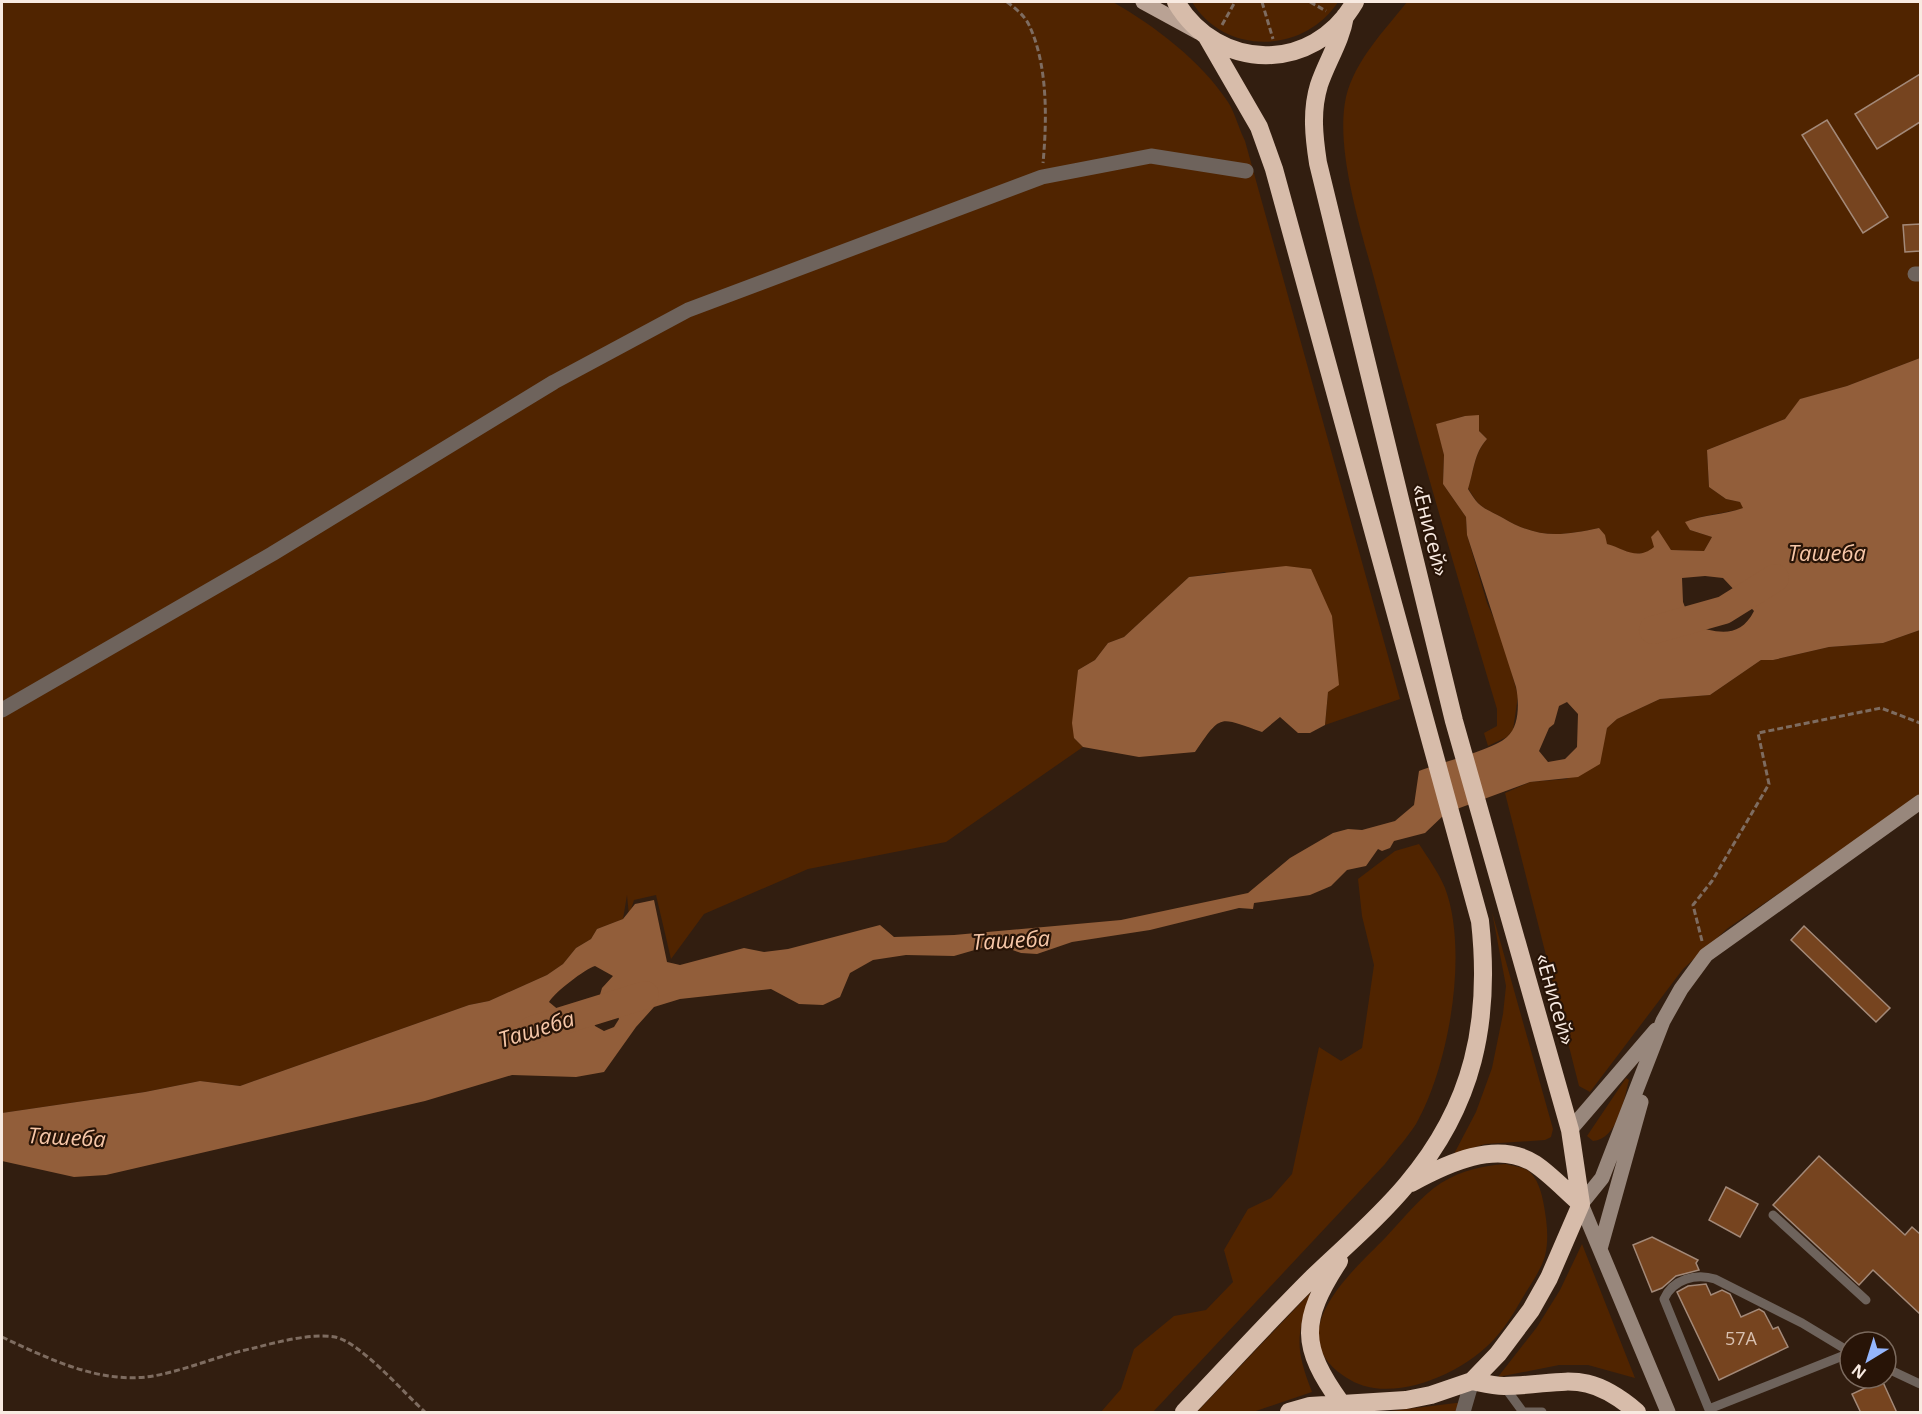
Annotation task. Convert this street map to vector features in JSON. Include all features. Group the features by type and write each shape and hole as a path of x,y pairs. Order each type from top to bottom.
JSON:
{"highway":[{"name":"«Енисей»","path":"1176,2 1190,22 1207,37 1241,53 1278,55 1308,46 1335,28 1352,5"},
{"name":"«Енисей»","path":"1352,5 1343,32 1323,75 1315,102 1314,139 1318,163 1454,721 1570,1130 1581,1204"},
{"name":"«Енисей»","path":"1184,1413 1407,1185 1433,1150 1455,1110 1470,1073 1484,1005 1485,967 1480,921 1274,170 1259,126 1207,37"},
{"name":"«Енисей»","path":"1407,1185 1457,1161 1492,1154 1516,1155 1536,1165 1581,1204"},
{"path":"1289,1413 1311,1406 1344,1408 1406,1400 1431,1395 1472,1381 1498,1354 1531,1310 1549,1278 1581,1204"},
{"name":"«Енисей»","path":"1344,1408 1311,1353 1310,1323 1326,1283 1357,1234"},
{"path":"1472,1381 1504,1386 1576,1381 1612,1393 1637,1413"}],"main road":[{"path":"1143,2 1207,37"}],"street":[{"path":"2,710 272,554 554,382 688,310 1042,177 1150,156 1246,171"},
{"path":"1668,1413 1581,1204 1602,1178 1664,1021 1681,989 1706,955 1920,802"},
{"path":"1570,1130 1664,1021"},
{"path":"1600,1249 1664,1021"},
{"path":"1463,1413 1472,1381"}],"lane":[{"path":"1773,1215 1866,1300"},
{"path":"1838,1345 1802,1323 1715,1279 1701,1275 1692,1276 1669,1290 1664,1299 1710,1411 1838,1357"},
{"path":"1898,1374 1920,1384"},
{"path":"1504,1386 1524,1412 1542,1413"}],"path":[{"path":"1007,2 1028,23 1041,71 1045,135 1042,177"},
{"path":"1207,37 1220,30 1235,2"},
{"path":"1262,2 1278,55"},
{"path":"1706,955 1693,905 1712,881 1769,784 1758,733 1881,708 1920,723"},
{"path":"2,1336 48,1359 106,1375 152,1376 291,1339 336,1337 362,1352 425,1413"}],"shaded area":[{"path":"2,2 1113,2 1161,33 1205,72 1228,102 1235,116 1245,141 1400,699 1325,725 1328,692 1225,572 1189,577 1124,637 1108,643 1095,660 1078,670 1074,738 1083,747 946,842 808,869 704,914 671,959 656,895 634,900 629,916 627,895 623,919 597,929 591,939 576,948 563,964 547,975 489,1001 469,1005 240,1086 200,1081 145,1092 2,1113"},
{"path":"1192,2 1338,2 1323,19 1305,32 1286,39 1265,42 1244,39 1224,32 1206,20"},
{"path":"1407,2 1920,2 1920,358 1847,386 1801,399 1785,419 1707,450 1709,487 1726,499 1740,502 1744,508 1686,522 1690,530 1712,537 1704,551 1671,550 1665,543 1647,553 1633,554 1607,544 1599,528 1573,533 1550,534 1527,530 1516,525 1482,507 1468,488 1477,456 1487,439 1479,431 1479,416 1465,416 1437,424 1444,455 1443,484 1466,517 1467,535 1487,603 1502,637 1518,696 1513,730 1507,737 1488,746 1484,733 1497,726 1497,709 1392,345 1352,195 1344,143 1343,119 1350,83 1363,58"},
{"path":"1920,630 1920,797 1728,928 1683,969 1590,1092 1579,1086 1505,793 1530,782 1567,779 1604,740 1607,728 1617,719 1660,699 1710,695 1761,660 1773,660 1829,647 1883,643"},
{"path":"1419,844 1445,888 1452,914 1455,975 1452,1008 1438,1072 1416,1124 1385,1164 1153,1412 1101,1412 1121,1389 1134,1349 1174,1316 1206,1310 1233,1282 1224,1250 1248,1209 1271,1198 1292,1174 1319,1047 1341,1061 1362,1048 1374,965 1362,916 1358,879 1395,851"},
{"path":"1492,912 1553,1129 1551,1137 1545,1140 1485,1144 1454,1154 1476,1112 1492,1068 1503,1014 1506,986"},
{"path":"1626,1078 1629,1080 1625,1097 1614,1126 1602,1139 1593,1141 1587,1136"},
{"path":"1506,1164 1527,1170 1537,1181 1543,1201 1547,1237 1545,1256 1539,1270 1500,1332 1471,1359 1424,1383 1390,1389 1374,1388 1354,1382 1337,1371 1323,1354 1318,1336 1322,1318 1344,1282 1419,1201 1441,1183 1472,1169"},
{"path":"1582,1244 1635,1378 1588,1365 1559,1365 1498,1377 1537,1327 1560,1290"},
{"path":"1311,1292 1300,1331 1300,1353 1312,1392 1253,1412 1197,1412"},
{"path":"1464,1402 1455,1412 1383,1412"}],"water":[{"path":"1920,358 1920,630 1883,643 1829,647 1773,660 1761,660 1710,695 1660,699 1617,719 1607,728 1600,764 1578,777 1530,782 1446,813 1425,833 1394,841 1390,848 1382,851 1378,849 1366,866 1347,870 1331,886 1310,895 1254,903 1253,909 1239,908 1150,930 1072,942 1037,954 1021,953 1002,946 985,947 954,956 906,955 873,960 850,973 840,997 823,1005 799,1004 771,989 680,999 654,1007 636,1027 604,1072 576,1077 512,1075 425,1101 106,1175 74,1177 2,1161 2,1113 145,1092 200,1081 240,1086 469,1005 489,1001 547,975 563,964 576,948 591,939 597,929 623,919 635,904 654,900 667,962 680,965 744,948 764,952 788,949 880,925 894,937 954,935 1121,920 1248,893 1290,858 1333,833 1348,829 1362,830 1395,821 1414,805 1419,771 1490,747 1507,737 1514,727 1518,706 1516,687 1467,535 1466,517 1443,484 1444,455 1436,424 1465,416 1479,415 1479,431 1487,439 1477,456 1468,489 1482,507 1516,525 1527,530 1550,534 1573,533 1599,528 1605,535 1607,544 1636,554 1654,547 1651,537 1658,530 1671,550 1704,551 1712,537 1690,530 1685,522 1743,508 1740,502 1726,499 1709,487 1707,450 1785,419 1800,399 1847,386","holes":["1705,576 1723,578 1754,611 1742,626 1735,630 1719,631 1692,625 1683,602 1682,578","1567,702 1578,714 1577,747 1565,759 1548,762 1539,751 1549,728 1554,724 1559,706","595,966 613,976 602,988 599,998 615,1009 619,1019 614,1027 604,1031 595,1026 591,1017 572,1021 549,1002 564,987"]},
{"path":"1286,566 1311,569 1332,616 1339,685 1328,692 1325,725 1310,733 1298,733 1280,717 1262,732 1229,721 1222,722 1211,730 1195,752 1139,757 1083,747 1074,738 1072,723 1078,670 1095,660 1108,643 1124,637 1189,577"}],"building":[{"path":"1920,74 1920,122 1877,149 1855,114"},
{"path":"1827,120 1888,217 1863,233 1802,135"},
{"path":"1920,224 1920,251 1905,252 1903,225"},
{"path":"1804,926 1890,1008 1876,1022 1791,940"},
{"path":"1819,1156 1905,1235 1912,1227 1920,1234 1920,1314 1873,1270 1859,1285 1773,1205"},
{"path":"1726,1187 1758,1204 1740,1237 1709,1220"},
{"path":"1652,1237 1698,1260 1696,1263 1699,1270 1676,1276 1662,1288 1652,1292 1633,1245"},
{"path":"1706,1284 1711,1295 1722,1290 1730,1294 1741,1317 1759,1309 1764,1312 1773,1329 1778,1327 1788,1347 1719,1380 1677,1292 1688,1286"},
{"path":"1861,1390 1887,1390 1897,1413 1861,1413 1852,1394"}],"waterway":[{"name":"Ташеба","path":"1653,630 1724,610 1775,578"},
{"name":"Ташеба","path":"532,1030 645,995"}]}
